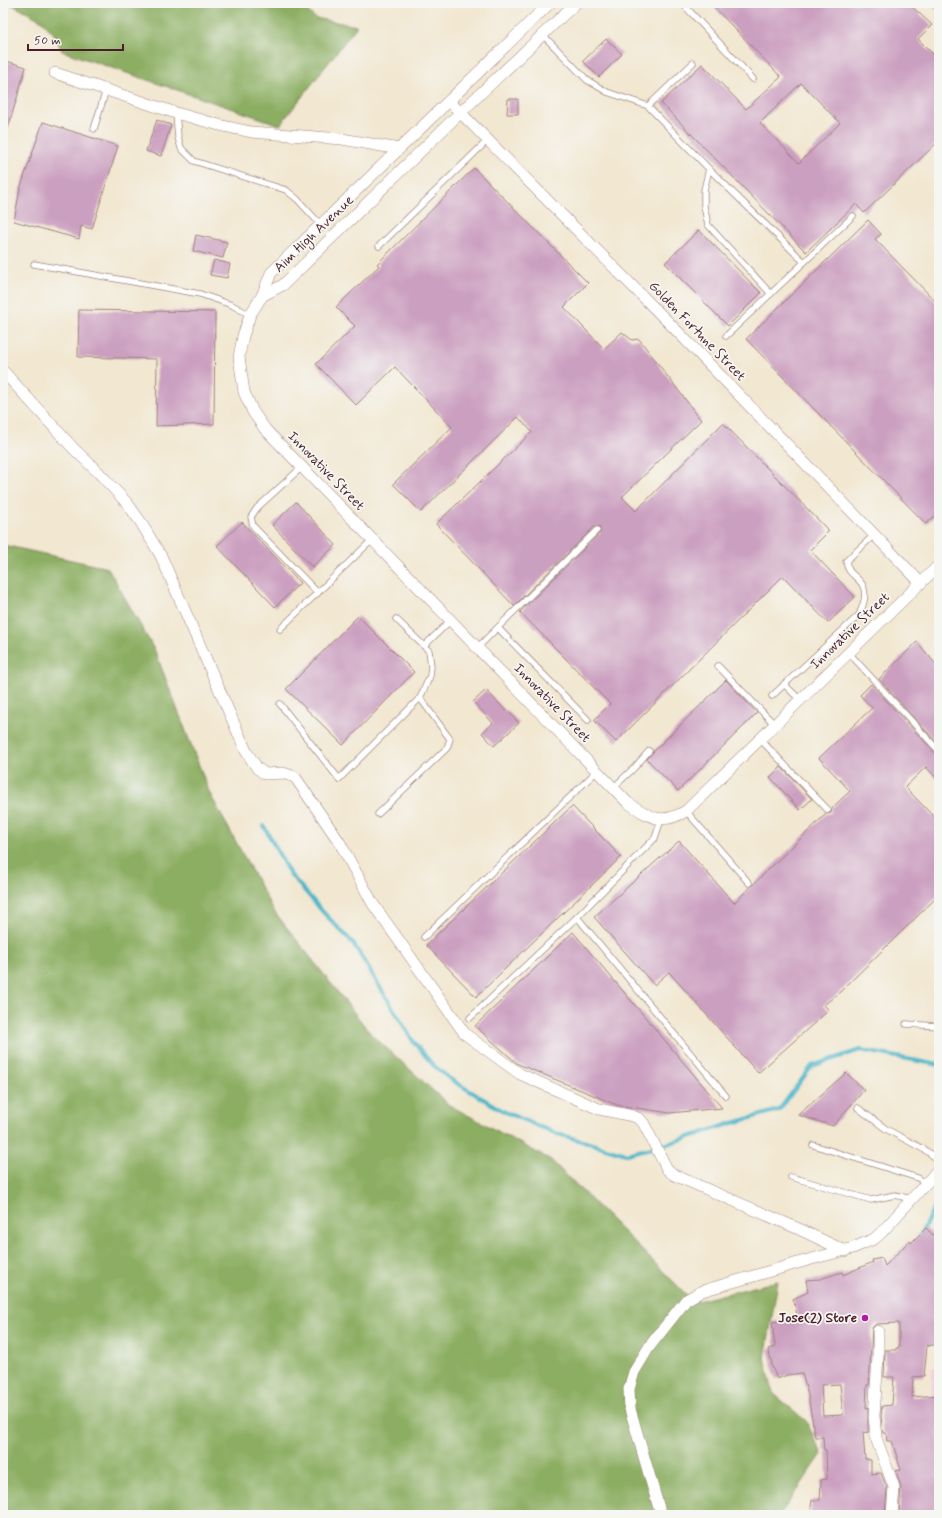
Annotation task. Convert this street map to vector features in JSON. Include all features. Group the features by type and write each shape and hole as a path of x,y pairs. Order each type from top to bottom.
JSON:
{"street":[{"name":"Aim High Avenue","path":"262,296 271,273 550,3"},
{"name":"Aim High Avenue","path":"262,296 283,285 576,3"},
{"path":"936,3 939,6"},
{"path":"55,73 219,126 251,132 342,139 399,149"},
{"name":"Golden Fortune Street","path":"448,101 677,331 921,583"},
{"name":"Innovative Street","path":"262,296 250,315 238,357 244,392 253,412 265,429 613,788 627,802 643,813 661,820 675,818 686,811 939,566"},
{"path":"3,371 73,448 127,503 140,521 161,556 246,751 257,768 265,774 283,773 295,777 340,843 373,904 465,1034 520,1074 599,1109 633,1116 640,1119 667,1169 674,1175 799,1229 845,1251"},
{"path":"661,1515 630,1409 629,1389 634,1372 649,1347 686,1300 702,1291 808,1260 845,1251 874,1239 939,1168"},
{"path":"878,1331 878,1357 874,1416 876,1438 894,1487 892,1515"}],"lane":[{"path":"682,3 753,79"},
{"path":"543,35 587,80 607,92 648,106 709,169 804,262"},
{"path":"648,106 693,63"},
{"path":"94,129 106,90"},
{"path":"176,113 178,137 181,148 194,161 286,190 297,199 321,225"},
{"path":"379,246 488,140"},
{"path":"709,169 704,190 704,206 708,225 771,294"},
{"path":"726,336 853,216"},
{"path":"34,264 200,294 232,305 250,315"},
{"path":"302,467 257,508 251,517 253,526 318,593"},
{"path":"477,648 597,530"},
{"path":"772,696 859,616 865,602 863,585 847,569 846,561 874,535"},
{"path":"280,629 372,540"},
{"path":"280,704 339,779 420,698 430,676 431,666 429,651 396,619"},
{"path":"424,646 450,620"},
{"path":"498,628 588,720"},
{"path":"848,653 939,751"},
{"path":"718,666 775,725"},
{"path":"784,684 801,701"},
{"path":"378,814 447,748 450,739 420,698"},
{"path":"760,739 828,810"},
{"path":"613,788 649,751"},
{"path":"424,937 597,771"},
{"path":"686,811 749,883"},
{"path":"470,1018 577,918 655,838 661,820"},
{"path":"577,918 726,1096"},
{"path":"906,1024 939,1026"},
{"path":"858,1108 886,1129 925,1150 939,1160"},
{"path":"813,1145 918,1178 926,1183"},
{"path":"791,1177 871,1200 895,1195 911,1199"}],"shaded area":[{"path":"932,1367 939,1367 939,1515 925,1515 931,1444"}],"green space":[{"path":"9,3 300,3 315,18 357,26 280,125 62,51 54,34 41,20"},
{"path":"3,545 108,568 155,651 210,794 273,910 371,1034 449,1105 551,1160 694,1302 778,1281 765,1358 773,1393 806,1421 822,1454 780,1515 3,1515"}],"building":[{"path":"710,3 908,3 932,25 918,39 939,60 939,141 864,213 856,204 806,252 661,103 702,64 746,109 781,77","holes":["801,83 840,123 799,163 760,123"]},
{"path":"606,39 622,54 599,77 583,61"},
{"path":"3,60 26,67 6,135 3,134"},
{"path":"508,99 518,99 518,114 507,114"},
{"path":"157,120 171,125 161,156 146,151"},
{"path":"43,122 118,146 92,229 81,226 79,239 14,221 20,189"},
{"path":"474,168 588,283 564,307 604,349 622,332 632,340 639,339 701,420 622,497 636,511 723,423 829,531 810,550 855,597 828,623 783,576 616,742 594,720 610,704 520,612 600,533 600,527 594,527 514,606 436,524 532,432 518,417 421,512 393,484 452,427 395,367 356,405 316,364 355,326 336,307 379,266 377,264"},
{"path":"868,220 881,234 875,239 939,305 939,512 926,524 746,339"},
{"path":"699,230 761,293 728,326 665,263"},
{"path":"196,235 227,242 223,258 193,251"},
{"path":"214,260 230,264 227,278 210,275"},
{"path":"79,310 215,312 214,424 156,426 157,359 78,357"},
{"path":"296,502 336,545 312,567 272,525"},
{"path":"242,522 300,583 275,607 217,546"},
{"path":"358,616 414,672 343,745 286,689"},
{"path":"917,642 939,668 939,745 879,679"},
{"path":"726,680 757,713 678,791 647,759"},
{"path":"871,684 936,754 939,755 939,781 926,767 905,787 939,822 939,895 840,992 824,1005 829,1010 758,1073 669,972 654,985 594,917 679,841 734,903 826,814 831,813 832,808 850,791 819,758 872,708 860,695"},
{"path":"486,690 519,723 494,746 482,733 493,723 473,702"},
{"path":"781,767 812,799 800,810 770,777"},
{"path":"572,806 621,857 476,997 426,945"},
{"path":"573,932 722,1108 670,1113 617,1105 518,1064 475,1026"},
{"path":"846,1073 864,1090 833,1126 798,1115"},
{"path":"926,1228 933,1235 939,1229 939,1344 927,1346 924,1376 913,1377 912,1397 939,1395 939,1515 899,1515 901,1487 896,1471 901,1470 892,1441 887,1441 886,1433 883,1433 881,1416 882,1406 892,1405 894,1377 884,1377 885,1350 896,1350 896,1348 899,1348 899,1323 876,1324 872,1328 869,1385 867,1385 866,1408 868,1407 868,1433 863,1432 865,1459 871,1460 871,1474 881,1473 887,1488 885,1515 810,1515 812,1500 820,1500 821,1480 827,1479 826,1450 824,1450 823,1437 815,1437 808,1395 802,1373 787,1375 777,1379 771,1364 768,1349 775,1347 772,1322 798,1318 793,1299 808,1292 806,1280 820,1279 842,1272 843,1275 873,1262 872,1260 882,1258 885,1266 909,1241 911,1243","holes":["840,1384 843,1415 823,1416 821,1385"]}],"waterway":[{"path":"264,826 289,873 323,912 353,943 413,1041 433,1065 450,1079 505,1112 555,1133 626,1154 664,1145 779,1110 812,1066 860,1050 939,1065"},
{"path":"920,1236 939,1197"}],"place":[{"name":"Jose(2) Store","path":"865,1318"}]}
